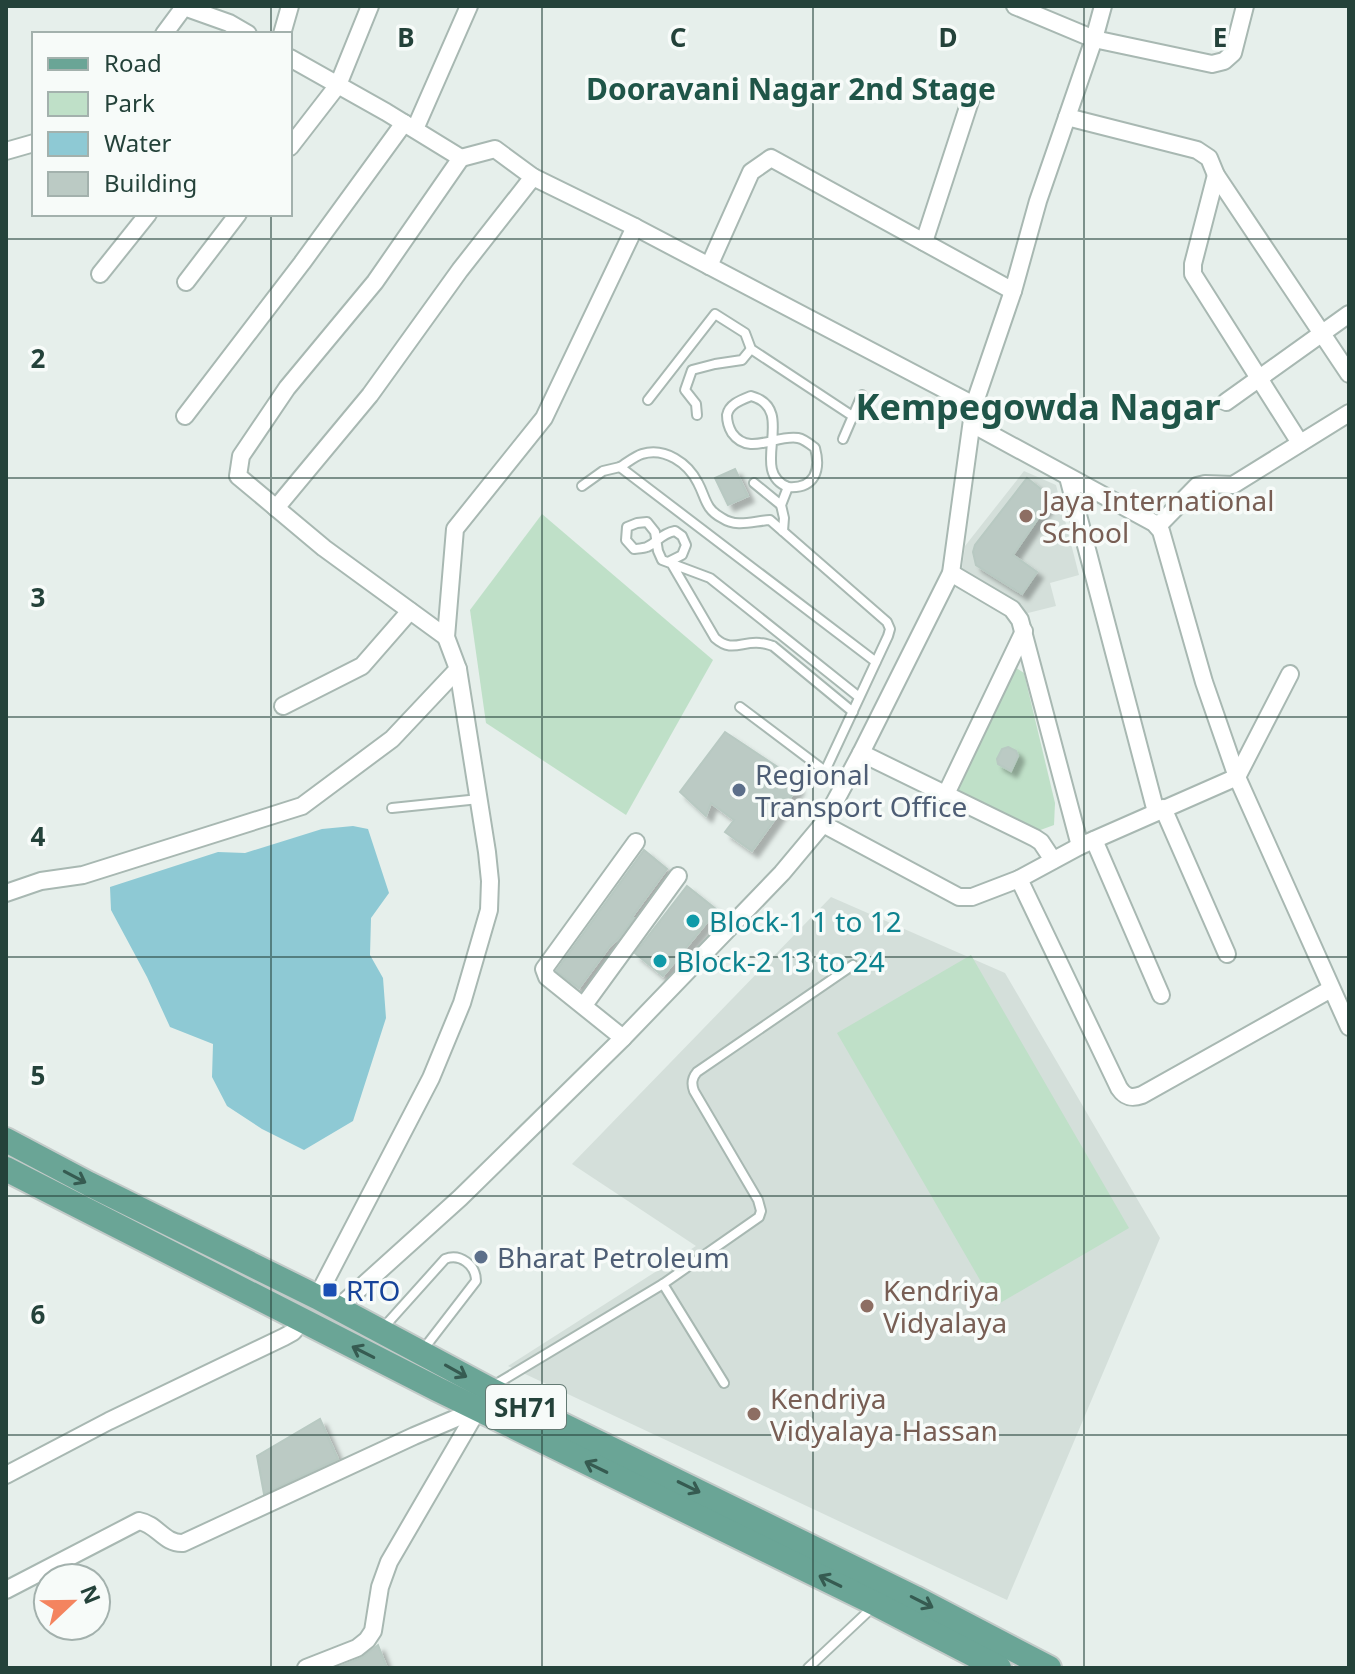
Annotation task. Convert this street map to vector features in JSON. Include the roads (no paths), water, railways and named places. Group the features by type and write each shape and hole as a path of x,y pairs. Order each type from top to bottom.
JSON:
{"main road":[{"name":"SH71","path":"6,1140 421,1351 483,1399"},
{"name":"SH71","path":"6,1169 302,1321 483,1399 882,1594 1049,1668"},
{"path":"302,1321 327,1302"},
{"name":"SH71","path":"882,1594 999,1668"}],"street":[{"path":"165,32 184,6 245,32"},
{"path":"283,32 290,6"},
{"path":"292,144 338,85 370,6"},
{"path":"185,416 409,126 469,6"},
{"path":"1015,6 1094,39 1212,64 1224,61 1233,53 1245,6"},
{"path":"327,1302 460,1198 623,1038 782,873 823,824 951,573 974,405 1103,6"},
{"path":"292,59 461,158"},
{"path":"924,242 972,95"},
{"path":"1067,117 1197,150 1209,158 1216,175 1349,374"},
{"path":"6,151 32,144"},
{"path":"446,637 324,548 238,476 241,456 287,388 375,282 461,158 495,149 533,177 635,227 974,405"},
{"path":"709,266 751,172 771,158 1013,291"},
{"path":"1216,175 1193,274 1300,443"},
{"path":"276,508 370,395 460,270 533,177"},
{"path":"100,274 146,216"},
{"path":"186,282 236,216"},
{"path":"327,1302 431,1078 462,1003 489,910 487,852 479,799 458,669 446,637 455,529 544,418 635,227"},
{"path":"1226,402 1349,314"},
{"path":"1158,526 1197,486 1233,485 1349,413"},
{"path":"972,424 1158,526 1204,682 1237,777 1349,1027"},
{"path":"1068,477 1160,810 1227,954"},
{"path":"951,573 1012,609 1020,620 1087,843 1161,995"},
{"path":"283,706 362,666 410,611"},
{"path":"946,794 1024,631"},
{"path":"6,893 41,881 83,875 302,806 392,739 458,669"},
{"path":"823,824 959,897 972,897 1019,879 1087,843 1237,777 1290,674"},
{"path":"861,753 1035,838 1053,860"},
{"path":"623,1038 547,977 545,966 636,842"},
{"path":"584,1005 678,876"},
{"path":"1019,879 1119,1088 1129,1097 1142,1095 1331,989"},
{"path":"6,1475 109,1421 284,1337 302,1321"},
{"path":"6,1590 139,1521 144,1521 170,1541 183,1543 414,1436 483,1399"},
{"path":"306,1668 332,1663 357,1648 373,1631 380,1587 389,1562 483,1399"}],"lane":[{"path":"648,400 715,314 745,333 751,349 854,417"},
{"path":"697,415 696,404 685,390 692,370 742,360 751,349"},
{"path":"843,439 862,395"},
{"path":"772,441 750,445 739,441 730,431 727,419 730,408 751,396 762,399 773,416 772,441 771,465 775,477 788,487 805,485 812,479 819,461 815,448 798,438 772,441"},
{"path":"582,486 603,471 620,467 643,454 665,453 687,466 698,483 707,507 723,520 744,524 770,520 887,622 890,629 888,636 825,771"},
{"path":"620,467 876,662"},
{"path":"754,483 781,505"},
{"path":"783,531 781,505 788,487"},
{"path":"670,561 682,555 686,545 682,536 675,531 655,540 662,560 710,578 859,697"},
{"path":"670,561 715,638 723,646 760,643 773,646 853,712"},
{"path":"740,707 843,786"},
{"path":"392,808 479,799"},
{"path":"483,1399 755,1221 761,1211 758,1200 694,1091 693,1077 853,965"},
{"path":"381,1331 445,1259 456,1257 466,1261 475,1270 476,1281 421,1351"},
{"path":"663,1284 724,1383"},
{"path":"808,1668 882,1594"}],"water":[{"path":"353,826 368,829 389,893 371,918 370,955 383,978 386,1018 353,1121 304,1150 262,1129 227,1106 212,1077 213,1044 170,1027 111,910 110,887 218,852 245,853 322,829"}],"place":[{"name":"Jaya International School","path":"1026,516"},
{"name":"Regional Transport Office","path":"739,790"},
{"name":"Block-1 1 to 12","path":"693,921"},
{"name":"Block-2 13 to 24","path":"660,961"},
{"name":"Bharat Petroleum","path":"481,1257"},
{"name":"RTO","path":"330,1290"},
{"name":"Kendriya Vidyalaya","path":"867,1306"},
{"name":"Kendriya Vidyalaya Hassan","path":"754,1414"}],"district":[{"name":"Dooravani Nagar 2nd Stage","path":"791,88"},
{"name":"Kempegowda Nagar","path":"1038,406"}]}
